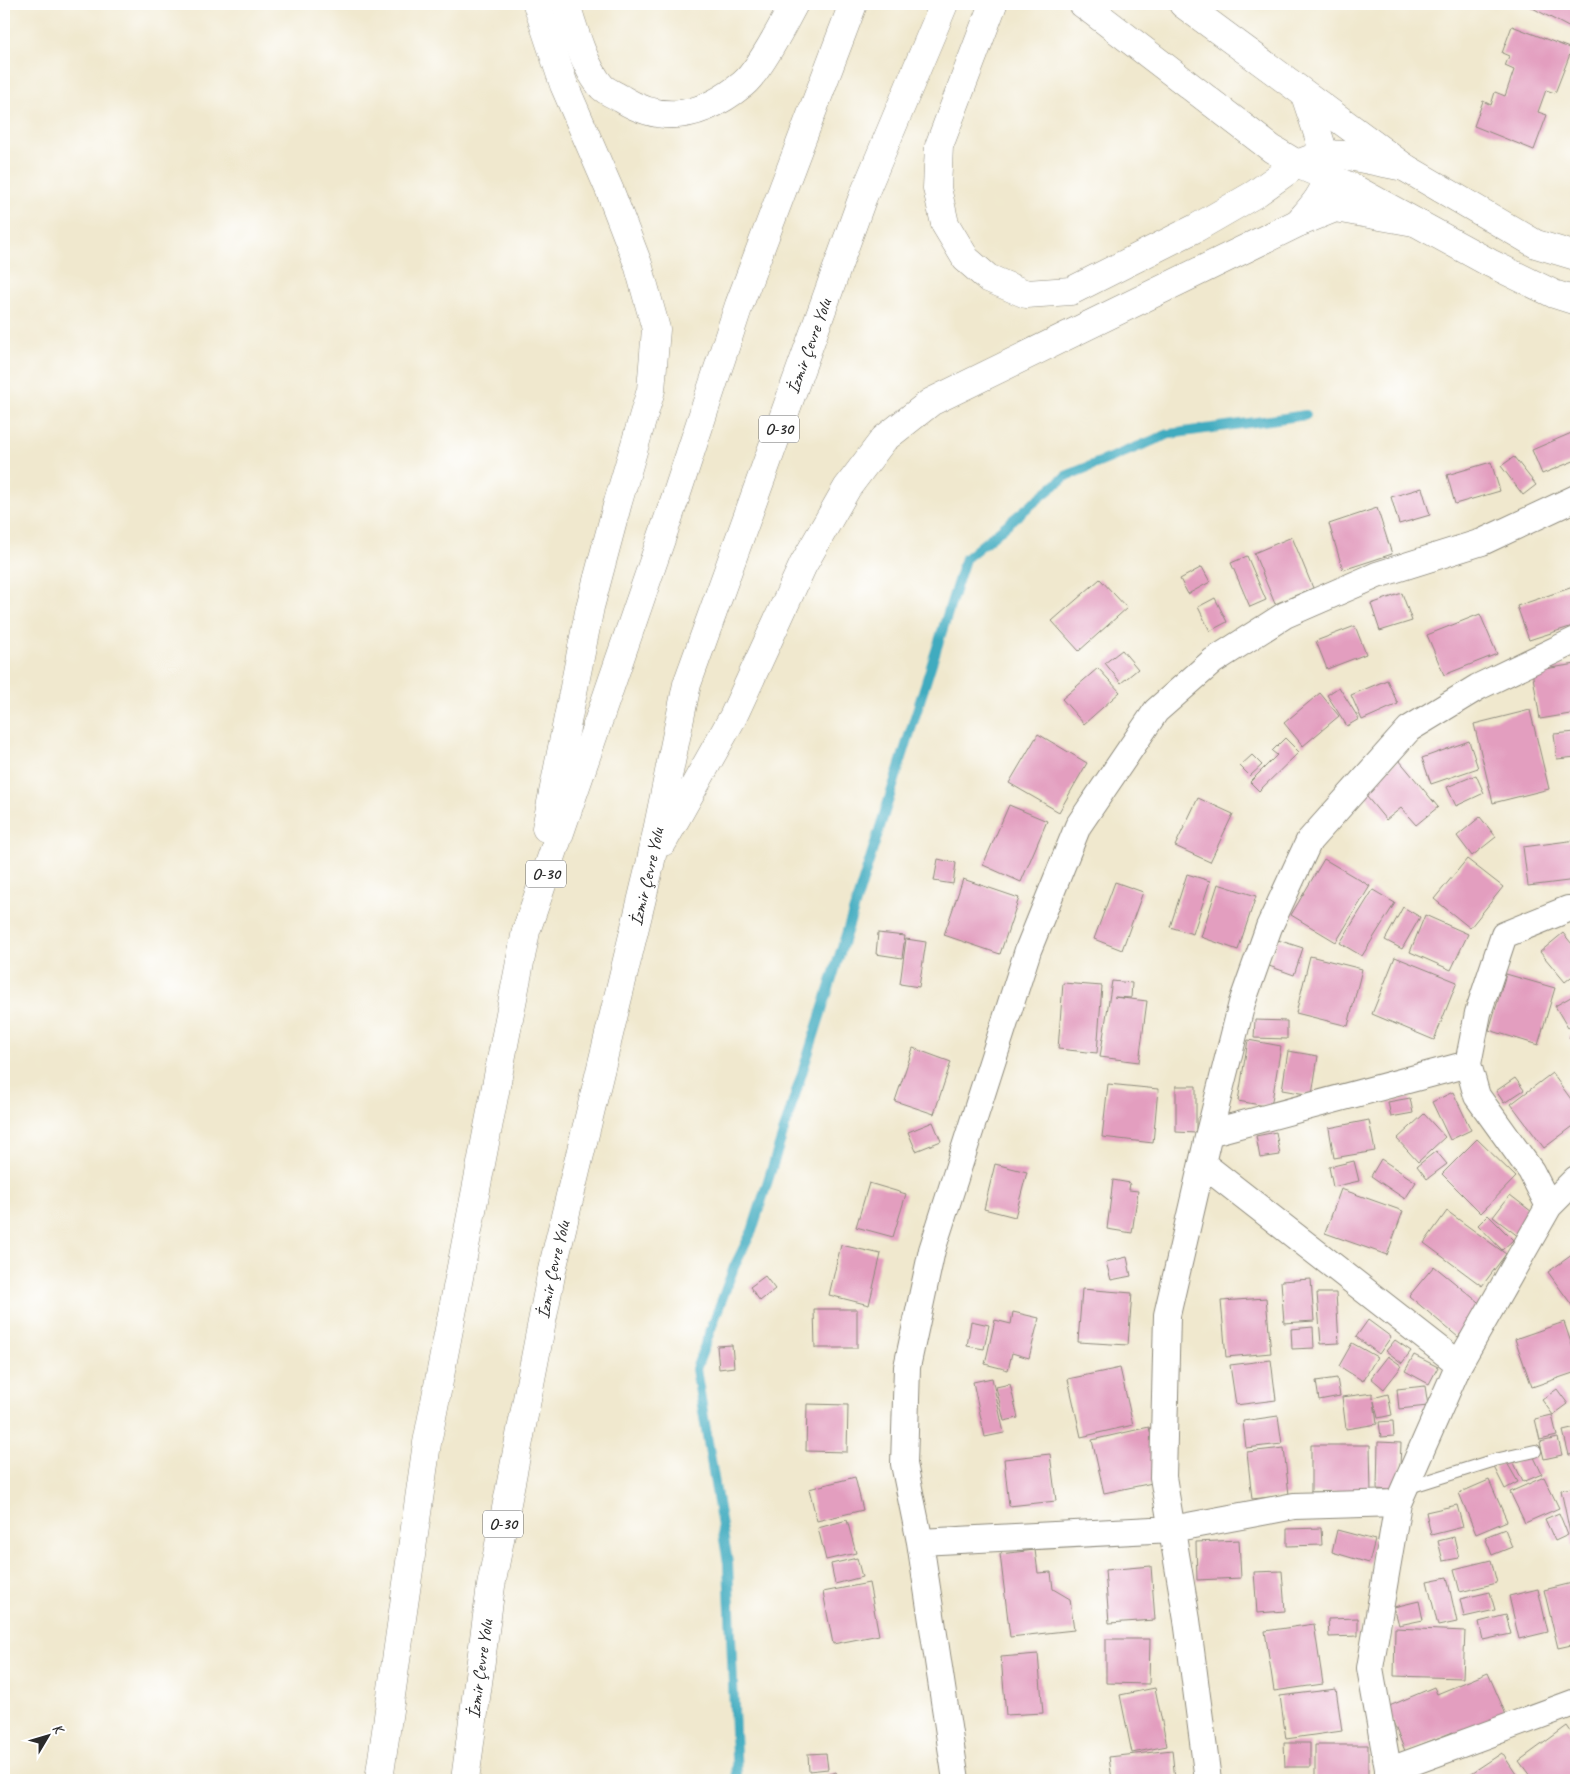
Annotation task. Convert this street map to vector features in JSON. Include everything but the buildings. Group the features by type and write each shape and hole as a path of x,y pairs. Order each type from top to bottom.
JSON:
{"main road":[{"path":"526,932 590,607 651,390 656,330 638,264 610,191 564,85 536,4"},
{"path":"566,4 580,50 602,86 634,107 664,116 702,110 744,83 781,29 794,4"},
{"name":"O-30","path":"379,1780 427,1443 526,932 677,493 739,305 853,4"},
{"name":"İzmir Çevre Yolu","path":"465,1780 491,1586 552,1270 650,865 687,684 862,199 944,4"},
{"path":"993,4 939,146 937,188 945,224 966,259 988,278 1026,294 1071,291 1196,228 1255,194 1296,164"},
{"path":"1083,4 1272,150 1296,164 1325,166 1344,155 1404,167"},
{"path":"1183,4 1404,167 1536,244 1576,256"},
{"path":"1298,223 1320,197 1325,166 1305,95"},
{"path":"1325,166 1351,187 1414,222 1554,294 1576,300"},
{"path":"650,865 733,717 804,566 846,488 884,438 931,402 1298,223 1335,208 1414,222"}],"street":[{"path":"956,1780 920,1542 904,1464 907,1367 932,1250 1028,950 1078,826 1156,711 1213,661 1284,615 1377,575 1482,542 1576,498"},
{"path":"1208,1780 1187,1620 1163,1477 1167,1315 1209,1133 1242,1003 1269,927 1309,841 1409,729 1478,687 1576,640"},
{"path":"1549,1206 1532,1171 1477,1096 1468,1064 1478,1013 1504,936 1568,909 1576,909"},
{"path":"1209,1133 1468,1064"},
{"path":"1203,1164 1458,1364"},
{"path":"1576,1180 1549,1206 1458,1364 1401,1496 1370,1668 1389,1776 1576,1702"},
{"path":"920,1542 1172,1529 1294,1506 1401,1496"}],"lane":[{"path":"1401,1496 1495,1460 1535,1451"}],"waterway":[{"path":"737,1780 728,1563 696,1369 734,1267 752,1231 965,559 1066,476 1169,434 1306,415"}]}
